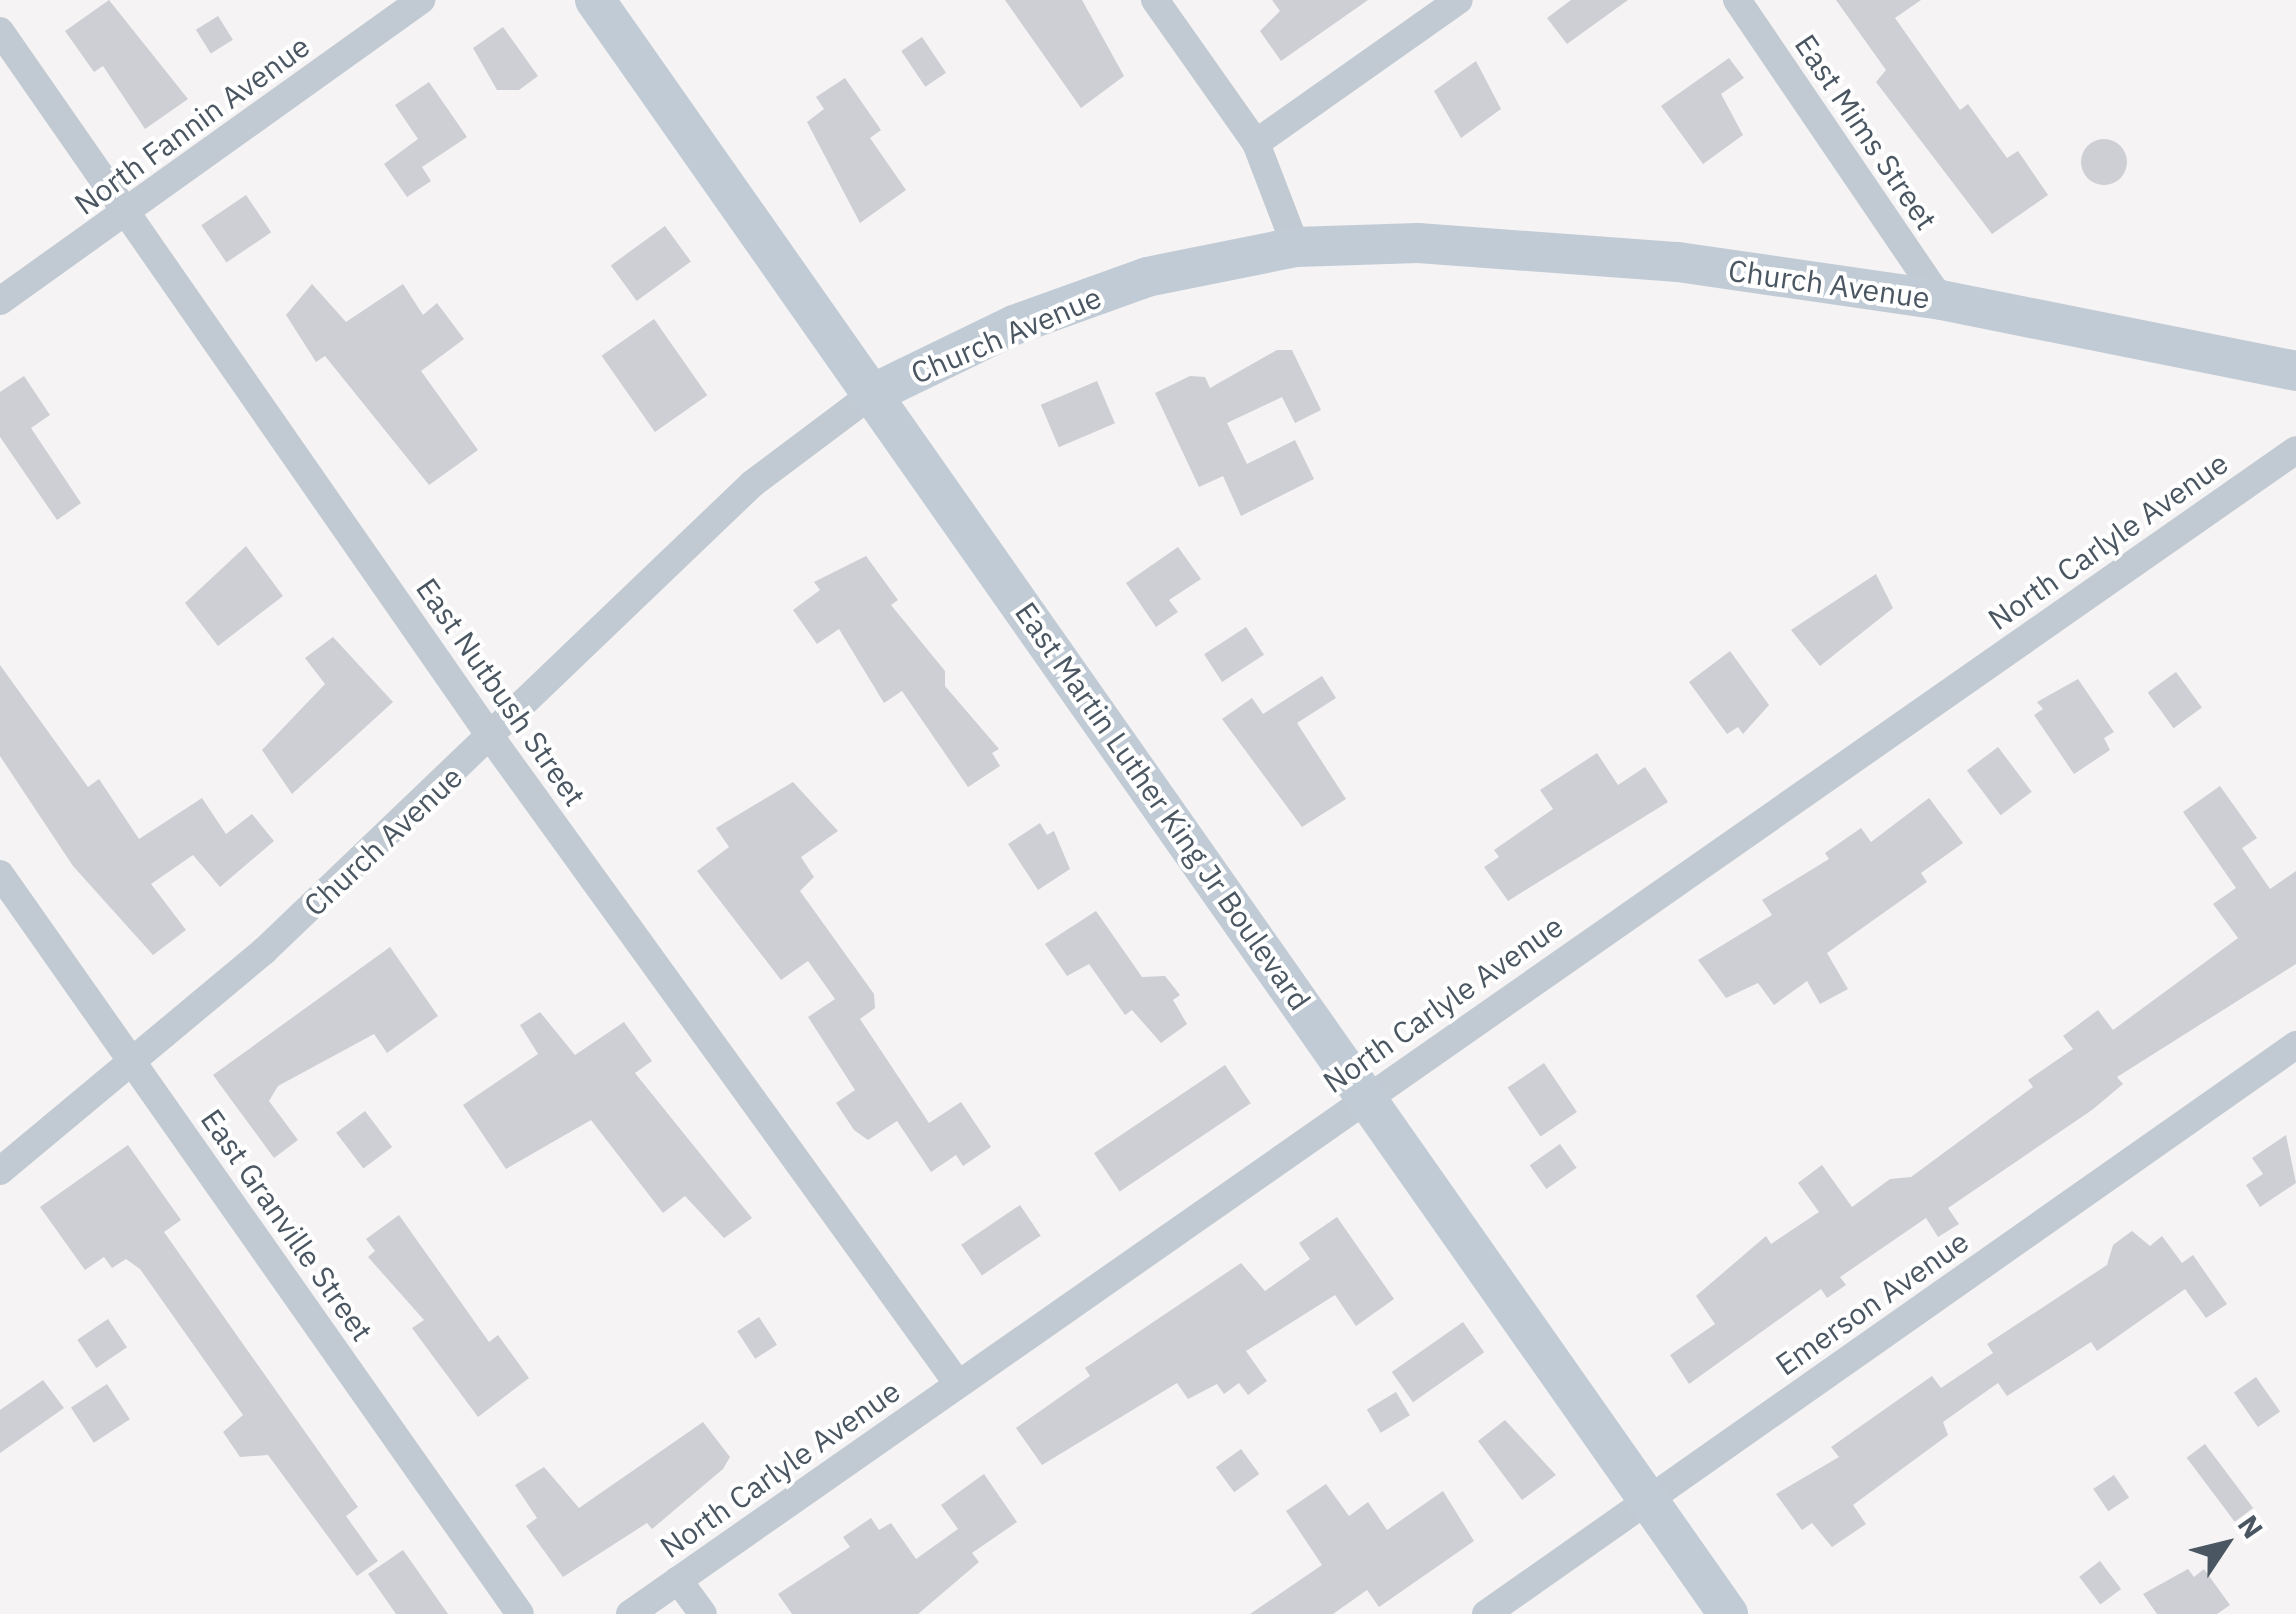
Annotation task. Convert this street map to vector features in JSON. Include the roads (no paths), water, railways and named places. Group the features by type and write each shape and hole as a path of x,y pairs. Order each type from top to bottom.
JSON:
{"main road":[{"name":"East Martin Luther King Jr Boulevard","path":"595,0 1651,1499 1728,1614"},
{"name":"Church Avenue","path":"872,394 1078,301 1201,263 1296,247 1568,252 1941,300 2296,371"}],"street":[{"name":"North Fannin Avenue","path":"0,301 421,0"},
{"path":"1155,0 1256,143 1296,247"},
{"path":"1256,143 1459,0"},
{"name":"East Mims Street","path":"1737,0 1941,300"},
{"name":"East Nutbush Street","path":"0,32 492,739 958,1384"},
{"name":"Church Avenue","path":"0,1171 134,1065 492,739 752,484 872,394"},
{"name":"North Carlyle Avenue","path":"630,1614 2296,450"},
{"name":"East Granville Street","path":"0,874 520,1614"},
{"name":"Emerson Avenue","path":"1486,1614 2296,1045"},
{"path":"678,1580 703,1614"}]}
